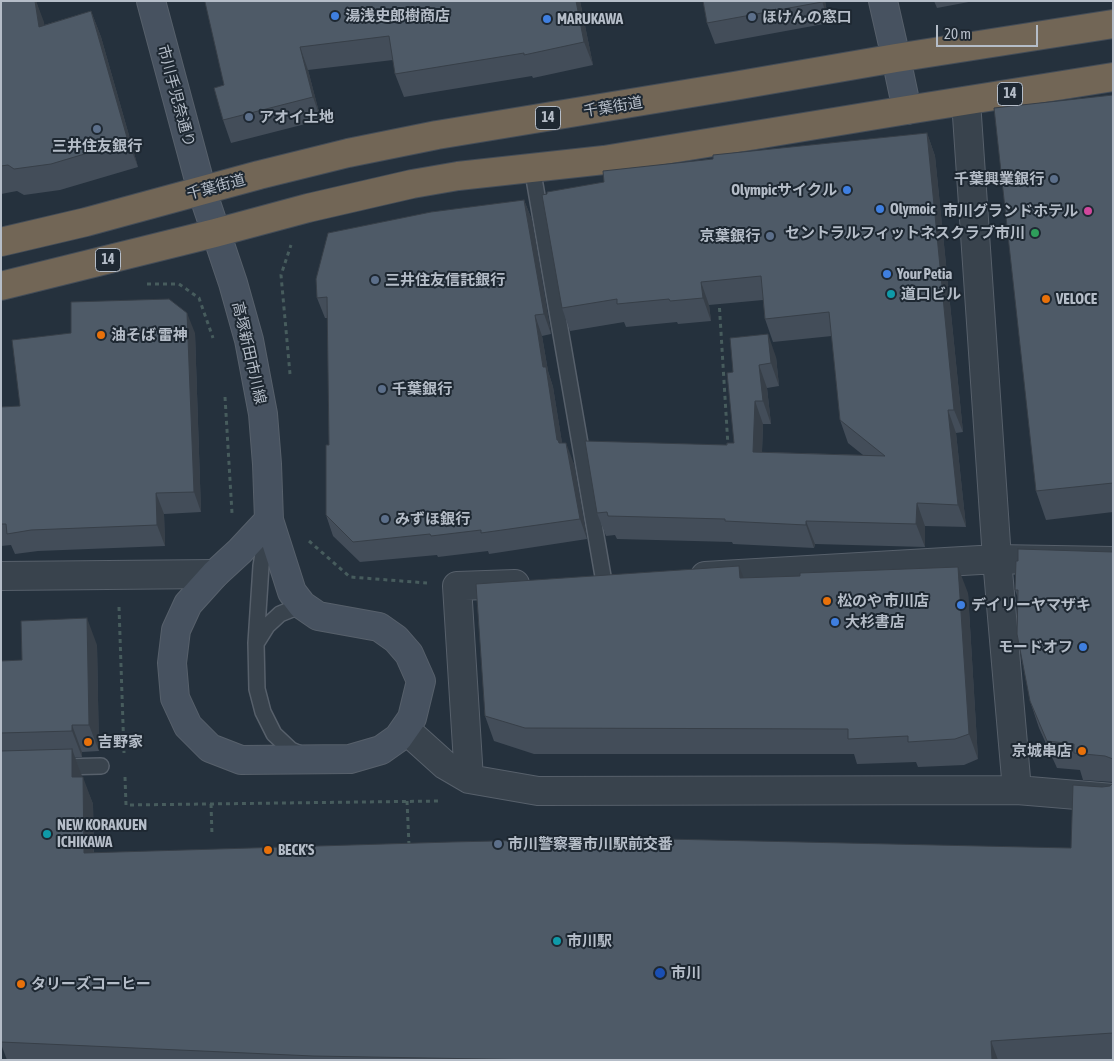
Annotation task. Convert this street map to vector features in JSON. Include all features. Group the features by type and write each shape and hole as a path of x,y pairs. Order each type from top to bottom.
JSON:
{"highway":[{"name":"千葉街道","path":"1,242 86,222 348,153 437,135 896,58 1113,24"},
{"name":"14","path":"1,286 308,208 412,184 458,176 604,160 1113,77"}],"street":[{"name":"市川手児奈通り","path":"151,1 202,191"},
{"path":"883,1 907,110"},
{"path":"966,101 997,559 1017,790"},
{"name":"高塚新田市川線","path":"202,191 233,283 249,340 263,414 268,520 292,592 302,605"},
{"path":"268,520 240,552 215,574 188,604 176,630 172,663 175,698 188,726 210,748 241,760 350,759 381,750 398,738 412,718 420,681 409,654 396,639 379,627 318,616 302,605"},
{"path":"682,577 997,559 1113,561"},
{"path":"1,576 215,574"},
{"path":"469,779 457,586 536,584"},
{"path":"404,729 445,765 469,779 538,791 1017,790 1113,798"}],"lane":[{"path":"532,167 604,581"},
{"path":"268,520 261,566 256,643 257,689 263,712 274,734 291,750 314,760"},
{"path":"256,643 267,626 280,614 302,605"},
{"path":"41,768 101,766"}],"path":[{"path":"291,382 280,275 292,242"},
{"path":"144,284 179,284 199,298 214,342"},
{"path":"719,298 729,452"},
{"path":"225,397 232,513"},
{"path":"306,538 350,577 457,586"},
{"path":"406,801 410,853"},
{"path":"211,804 212,836"}],"building":[{"path":"35,1 39,27 91,11 128,141 51,164 14,169 8,165 1,166 1,2"},
{"path":"206,1 576,1 584,42 524,55 524,53 395,74 389,36 300,47 313,97 223,120 214,88 224,85"},
{"path":"703,1 822,1 822,2 707,23"},
{"path":"1113,95 1113,483 1036,491 994,108"},
{"path":"927,133 954,410 948,410 958,505 917,503 916,524 806,521 806,525 725,521 725,519 608,516 607,512 597,513 585,441 727,445 727,443 734,443 727,373 733,372 730,338 768,334 771,363 759,365 763,401 755,401 753,452 885,456 840,420 829,312 765,319 761,276 701,282 703,298 617,304 617,299 562,308 542,195 547,194 547,192 604,182 603,171 713,159 713,155"},
{"path":"524,200 544,314 535,315 543,367 546,367 557,440 559,443 566,443 580,519 481,533 481,530 353,542 326,515 326,445 329,445 327,297 317,298 316,279 328,233 431,212"},
{"path":"169,299 187,313 194,492 156,493 157,525 31,530 7,534 6,524 1,524 1,407 20,406 12,340 71,333 71,302"},
{"path":"1018,549 1113,552 1113,759 1105,756 1074,753 1074,744 1047,741 1030,701 1017,634 1018,590 1015,590"},
{"path":"739,566 740,578 800,576 800,573 958,567 969,734 955,739 908,742 908,736 848,739 848,729 525,728 485,716 476,584"},
{"path":"87,618 89,725 72,725 72,731 1,733 1,661 22,660 21,621"},
{"name":"市川駅","path":"72,749 72,777 83,777 84,853 621,838 1071,848 1073,785 1102,787 1110,786 1113,783 1113,1033 991,1041 992,1060 542,1060 313,1056 1,1042 1,751"}],"place":[{"name":"湯浅史郎樹商店","path":"335,16"},
{"name":"ほけんの窓口","path":"752,17"},
{"name":"MARUKAWA","path":"547,19"},
{"name":"アオイ土地","path":"249,117"},
{"name":"三井住友銀行","path":"97,129"},
{"name":"千葉興業銀行","path":"1054,179"},
{"name":"Olympicサイクル","path":"847,190"},
{"name":"Olymoic","path":"880,209"},
{"name":"市川グランドホテル","path":"1088,211"},
{"name":"セントラルフィットネスクラブ市川","path":"1035,233"},
{"name":"京葉銀行","path":"770,236"},
{"name":"Your Petia","path":"887,274"},
{"name":"三井住友信託銀行","path":"375,280"},
{"name":"道口ビル","path":"891,294"},
{"name":"VELOCE","path":"1046,299"},
{"name":"油そば 雷神","path":"101,335"},
{"name":"千葉銀行","path":"382,389"},
{"name":"みずほ銀行","path":"385,519"},
{"name":"松のや 市川店","path":"827,601"},
{"name":"デイリーヤマザキ","path":"961,605"},
{"name":"大杉書店","path":"835,622"},
{"name":"モードオフ","path":"1083,647"},
{"name":"吉野家","path":"88,742"},
{"name":"京城串店","path":"1082,751"},
{"name":"NEW KORAKUEN ICHIKAWA","path":"47,834"},
{"name":"市川警察署市川駅前交番","path":"498,844"},
{"name":"BECK'S","path":"268,850"},
{"name":"市川駅","path":"557,941"},
{"name":"市川","path":"660,973"},
{"name":"タリーズコーヒー","path":"21,984"}]}
